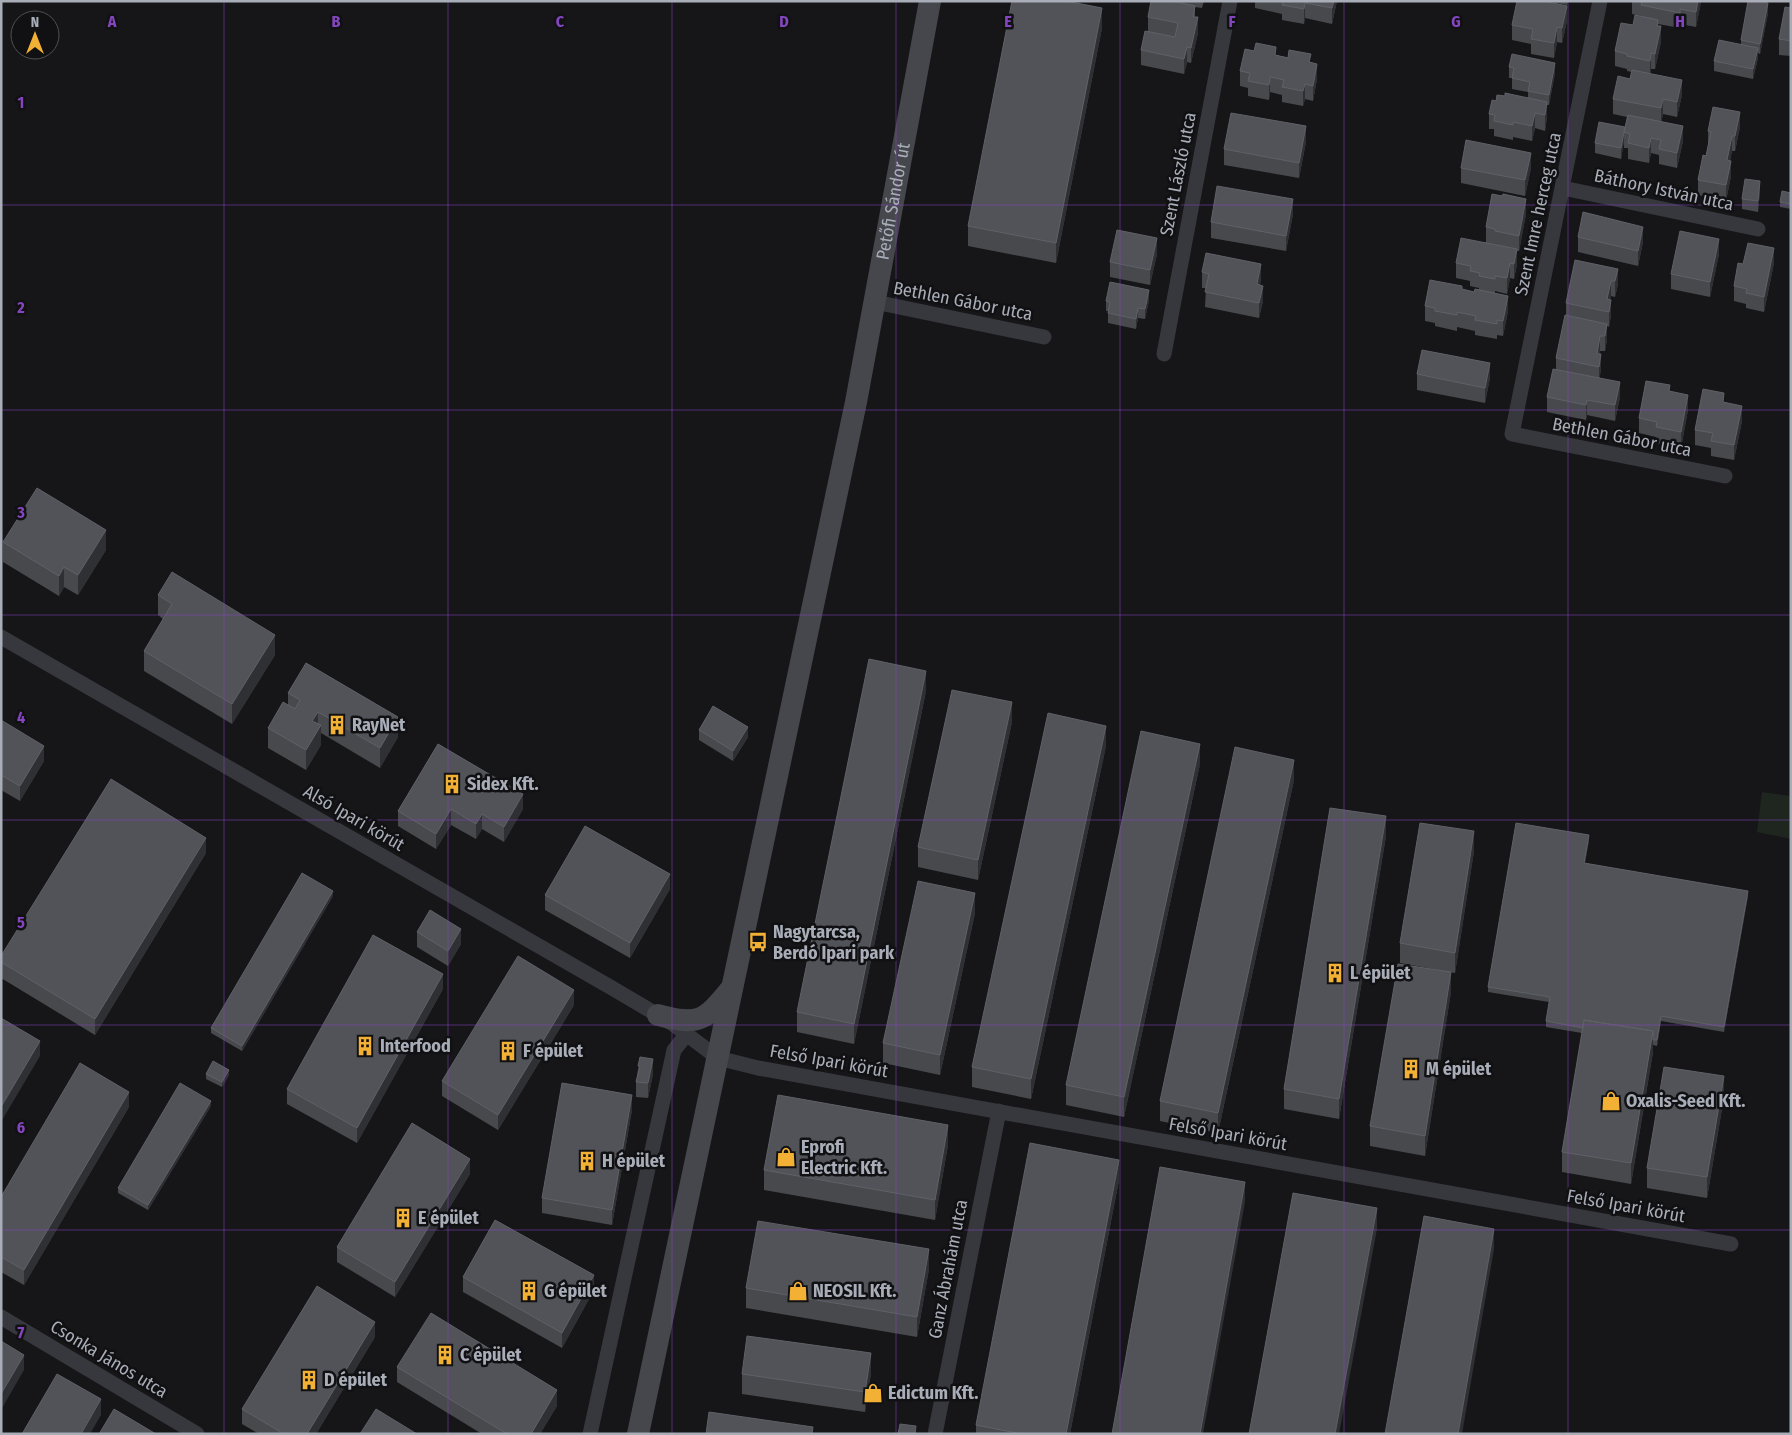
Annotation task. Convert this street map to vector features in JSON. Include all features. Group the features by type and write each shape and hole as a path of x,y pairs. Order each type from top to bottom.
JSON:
{"main road":[{"name":"Petőfi Sándor út","path":"638,1434 856,402 930,1"},
{"path":"658,1015 688,1021 703,1018 711,1013 734,986"}],"street":[{"name":"Szent László utca","path":"1164,354 1230,1"},
{"name":"Szent Imre herceg utca","path":"1512,434 1600,1"},
{"name":"Báthory István utca","path":"1563,188 1758,229"},
{"name":"Bethlen Gábor utca","path":"875,302 1044,337"},
{"name":"Bethlen Gábor utca","path":"1512,434 1725,476"},
{"name":"Alsó Ipari körút","path":"1,637 658,1015 718,1058"},
{"path":"590,1434 674,1050 687,1034"},
{"name":"Felső Ipari körút","path":"718,1058 758,1068 1731,1244"},
{"name":"Ganz Ábrahám utca","path":"934,1434 999,1111"},
{"name":"Csonka János utca","path":"1,1317 197,1434"}],"shaded area":[{"path":"1762,792 1791,796 1791,839 1757,832"}],"building":[{"path":"1012,1 1066,1 1102,8 1056,243 968,226"},
{"path":"1151,1 1172,1 1195,6 1193,17 1198,17 1191,48 1187,47 1184,59 1141,50 1145,31 1175,37 1178,23 1148,17"},
{"path":"1283,1 1334,1 1332,8 1305,3 1304,9 1282,5"},
{"path":"1517,1 1544,1 1567,6 1562,28 1557,27 1554,43 1531,39 1533,29 1512,25"},
{"path":"1642,1 1698,1 1696,12 1680,9 1680,13 1641,5"},
{"path":"1748,1 1768,3 1760,44 1741,40"},
{"path":"1785,7 1791,8 1791,41 1779,39"},
{"path":"1635,15 1658,20 1657,26 1661,26 1655,54 1651,53 1650,61 1627,56 1627,54 1615,51 1621,23 1633,25"},
{"path":"1719,40 1758,48 1753,69 1714,61"},
{"path":"1256,43 1276,47 1275,55 1288,58 1289,50 1311,54 1309,62 1317,64 1313,86 1305,84 1303,91 1282,87 1284,80 1270,77 1269,85 1248,81 1250,73 1240,71 1245,49 1254,51"},
{"path":"1512,54 1555,63 1549,95 1528,91 1530,82 1512,78 1514,68 1509,67"},
{"path":"1632,70 1682,80 1677,102 1663,99 1661,108 1613,99 1618,76 1630,79"},
{"path":"1505,93 1547,102 1545,115 1535,113 1532,126 1494,121 1495,115 1489,114 1492,100 1496,101 1497,95 1505,96"},
{"path":"1713,107 1740,112 1727,160 1731,161 1726,185 1698,180 1703,155 1706,156 1711,132 1708,131"},
{"path":"1231,113 1306,126 1299,163 1224,149"},
{"path":"1628,115 1683,126 1677,153 1659,149 1661,140 1651,138 1649,148 1628,143 1630,134 1624,132"},
{"path":"1599,122 1625,127 1621,148 1595,143"},
{"path":"1466,140 1531,153 1525,180 1461,168"},
{"path":"1745,179 1760,181 1758,201 1742,199"},
{"path":"1217,186 1293,199 1286,236 1211,222"},
{"path":"1782,191 1791,193 1791,204 1780,202"},
{"path":"1492,194 1502,196 1503,194 1526,199 1519,236 1486,227"},
{"path":"1583,212 1643,227 1638,251 1578,237"},
{"path":"1117,230 1157,238 1150,270 1110,262"},
{"path":"1680,231 1719,239 1710,282 1671,274"},
{"path":"1461,238 1517,249 1514,264 1510,263 1507,278 1495,276 1495,279 1479,276 1480,273 1470,271 1471,266 1456,263"},
{"path":"1748,243 1774,248 1764,297 1746,293 1747,289 1734,286 1738,263 1743,264"},
{"path":"1206,253 1261,264 1257,284 1263,286 1259,303 1205,292 1209,274 1202,272"},
{"path":"1575,260 1618,269 1615,281 1611,281 1607,299 1611,300 1609,312 1566,303"},
{"path":"1430,280 1462,286 1462,289 1474,292 1475,289 1508,296 1503,321 1497,320 1497,324 1475,320 1476,316 1457,312 1457,315 1435,311 1435,308 1425,306"},
{"path":"1110,282 1149,290 1145,309 1138,308 1136,319 1108,313 1110,302 1106,301"},
{"path":"1565,315 1607,324 1605,336 1600,336 1597,354 1601,354 1599,367 1556,358"},
{"path":"1422,350 1490,363 1485,388 1417,374"},
{"path":"1553,369 1620,382 1615,405 1587,400 1586,405 1547,397"},
{"path":"1646,381 1670,385 1669,391 1688,395 1681,432 1656,427 1657,422 1639,418"},
{"path":"1703,389 1724,393 1723,402 1742,406 1734,445 1711,441 1713,433 1695,430"},
{"path":"37,488 106,530 78,575 64,567 59,576 3,542"},
{"path":"172,572 275,635 232,704 144,651 172,604 158,595"},
{"path":"869,659 926,671 854,1024 797,1012"},
{"path":"306,663 398,717 380,748 318,712 312,721 321,725 306,750 268,728 283,702 295,709 300,700 288,693"},
{"path":"952,690 1012,702 978,860 918,847"},
{"path":"713,706 748,727 733,751 699,730"},
{"path":"1048,713 1106,726 1031,1079 972,1067"},
{"path":"1,720 44,746 20,786 1,775"},
{"path":"1141,731 1200,744 1124,1097 1066,1085"},
{"name":"Sidex Kft.","path":"438,744 523,794 504,827 482,814 476,824 451,809 436,834 398,811"},
{"path":"1235,747 1294,760 1218,1113 1160,1101"},
{"path":"111,779 206,838 95,1019 1,962 1,956"},
{"name":"L épület","path":"1330,808 1386,816 1339,1099 1284,1089"},
{"path":"1420,823 1474,831 1455,953 1400,943"},
{"path":"1516,823 1589,835 1584,863 1748,891 1724,1027 1661,1016 1657,1040 1653,1040 1653,1031 1584,1020 1583,1028 1546,1021 1550,997 1488,987"},
{"path":"585,826 670,874 630,943 545,895"},
{"path":"302,873 333,891 242,1046 211,1028"},
{"path":"918,881 975,893 940,1055 883,1043"},
{"path":"430,910 461,929 448,951 417,932"},
{"name":"Interfood","path":"373,935 443,974 357,1128 287,1089"},
{"name":"F épület","path":"518,956 574,990 498,1115 442,1081"},
{"name":"M épület","path":"1398,964 1451,972 1425,1136 1370,1126"},
{"path":"1,1018 40,1041 1,1107"},
{"path":"1584,1020 1653,1031 1631,1163 1562,1152"},
{"path":"640,1057 653,1059 648,1083 636,1082"},
{"path":"213,1061 229,1070 222,1082 206,1074"},
{"path":"80,1063 129,1092 24,1270 1,1257 1,1197"},
{"path":"1664,1067 1724,1076 1707,1177 1647,1168"},
{"path":"180,1083 211,1101 148,1205 118,1188"},
{"name":"H épület","path":"562,1083 632,1095 612,1210 542,1198"},
{"path":"778,1095 948,1125 935,1200 764,1170"},
{"name":"E épület","path":"412,1123 470,1159 395,1282 337,1247"},
{"path":"1030,1143 1119,1160 1066,1434 1022,1434 976,1425"},
{"path":"1160,1167 1245,1182 1200,1434 1112,1434"},
{"path":"1293,1193 1377,1208 1335,1434 1249,1434"},
{"path":"1424,1216 1494,1229 1458,1434 1385,1434"},
{"name":"G épület","path":"495,1220 594,1275 562,1333 463,1277"},
{"path":"758,1221 929,1249 917,1317 746,1288"},
{"name":"D épület","path":"317,1286 375,1322 307,1434 284,1434 242,1409"},
{"name":"C épület","path":"431,1313 557,1390 531,1434 507,1434 397,1367"},
{"path":"747,1336 871,1353 865,1392 742,1374"},
{"path":"1,1341 24,1355 1,1394"},
{"path":"57,1374 101,1399 81,1434 22,1434"},
{"path":"114,1409 156,1434 99,1434"},
{"path":"376,1409 417,1434 360,1434"},
{"path":"709,1412 813,1427 812,1434 706,1434"},
{"path":"900,1424 916,1426 915,1434 898,1434"}],"place":[{"name":"RayNet","path":"337,725"},
{"name":"Sidex Kft.","path":"452,784"},
{"name":"Nagytarcsa, Berdó Ipari park","path":"758,942"},
{"name":"L épület","path":"1335,973"},
{"name":"Interfood","path":"365,1046"},
{"name":"F épület","path":"508,1051"},
{"name":"M épület","path":"1411,1069"},
{"name":"Oxalis-Seed Kft.","path":"1611,1101"},
{"name":"Eprofi Electric Kft.","path":"786,1157"},
{"name":"H épület","path":"587,1161"},
{"name":"E épület","path":"403,1218"},
{"name":"G épület","path":"529,1291"},
{"name":"NEOSIL Kft.","path":"798,1291"},
{"name":"C épület","path":"445,1355"},
{"name":"D épület","path":"309,1380"},
{"name":"Edictum Kft.","path":"873,1393"}]}
